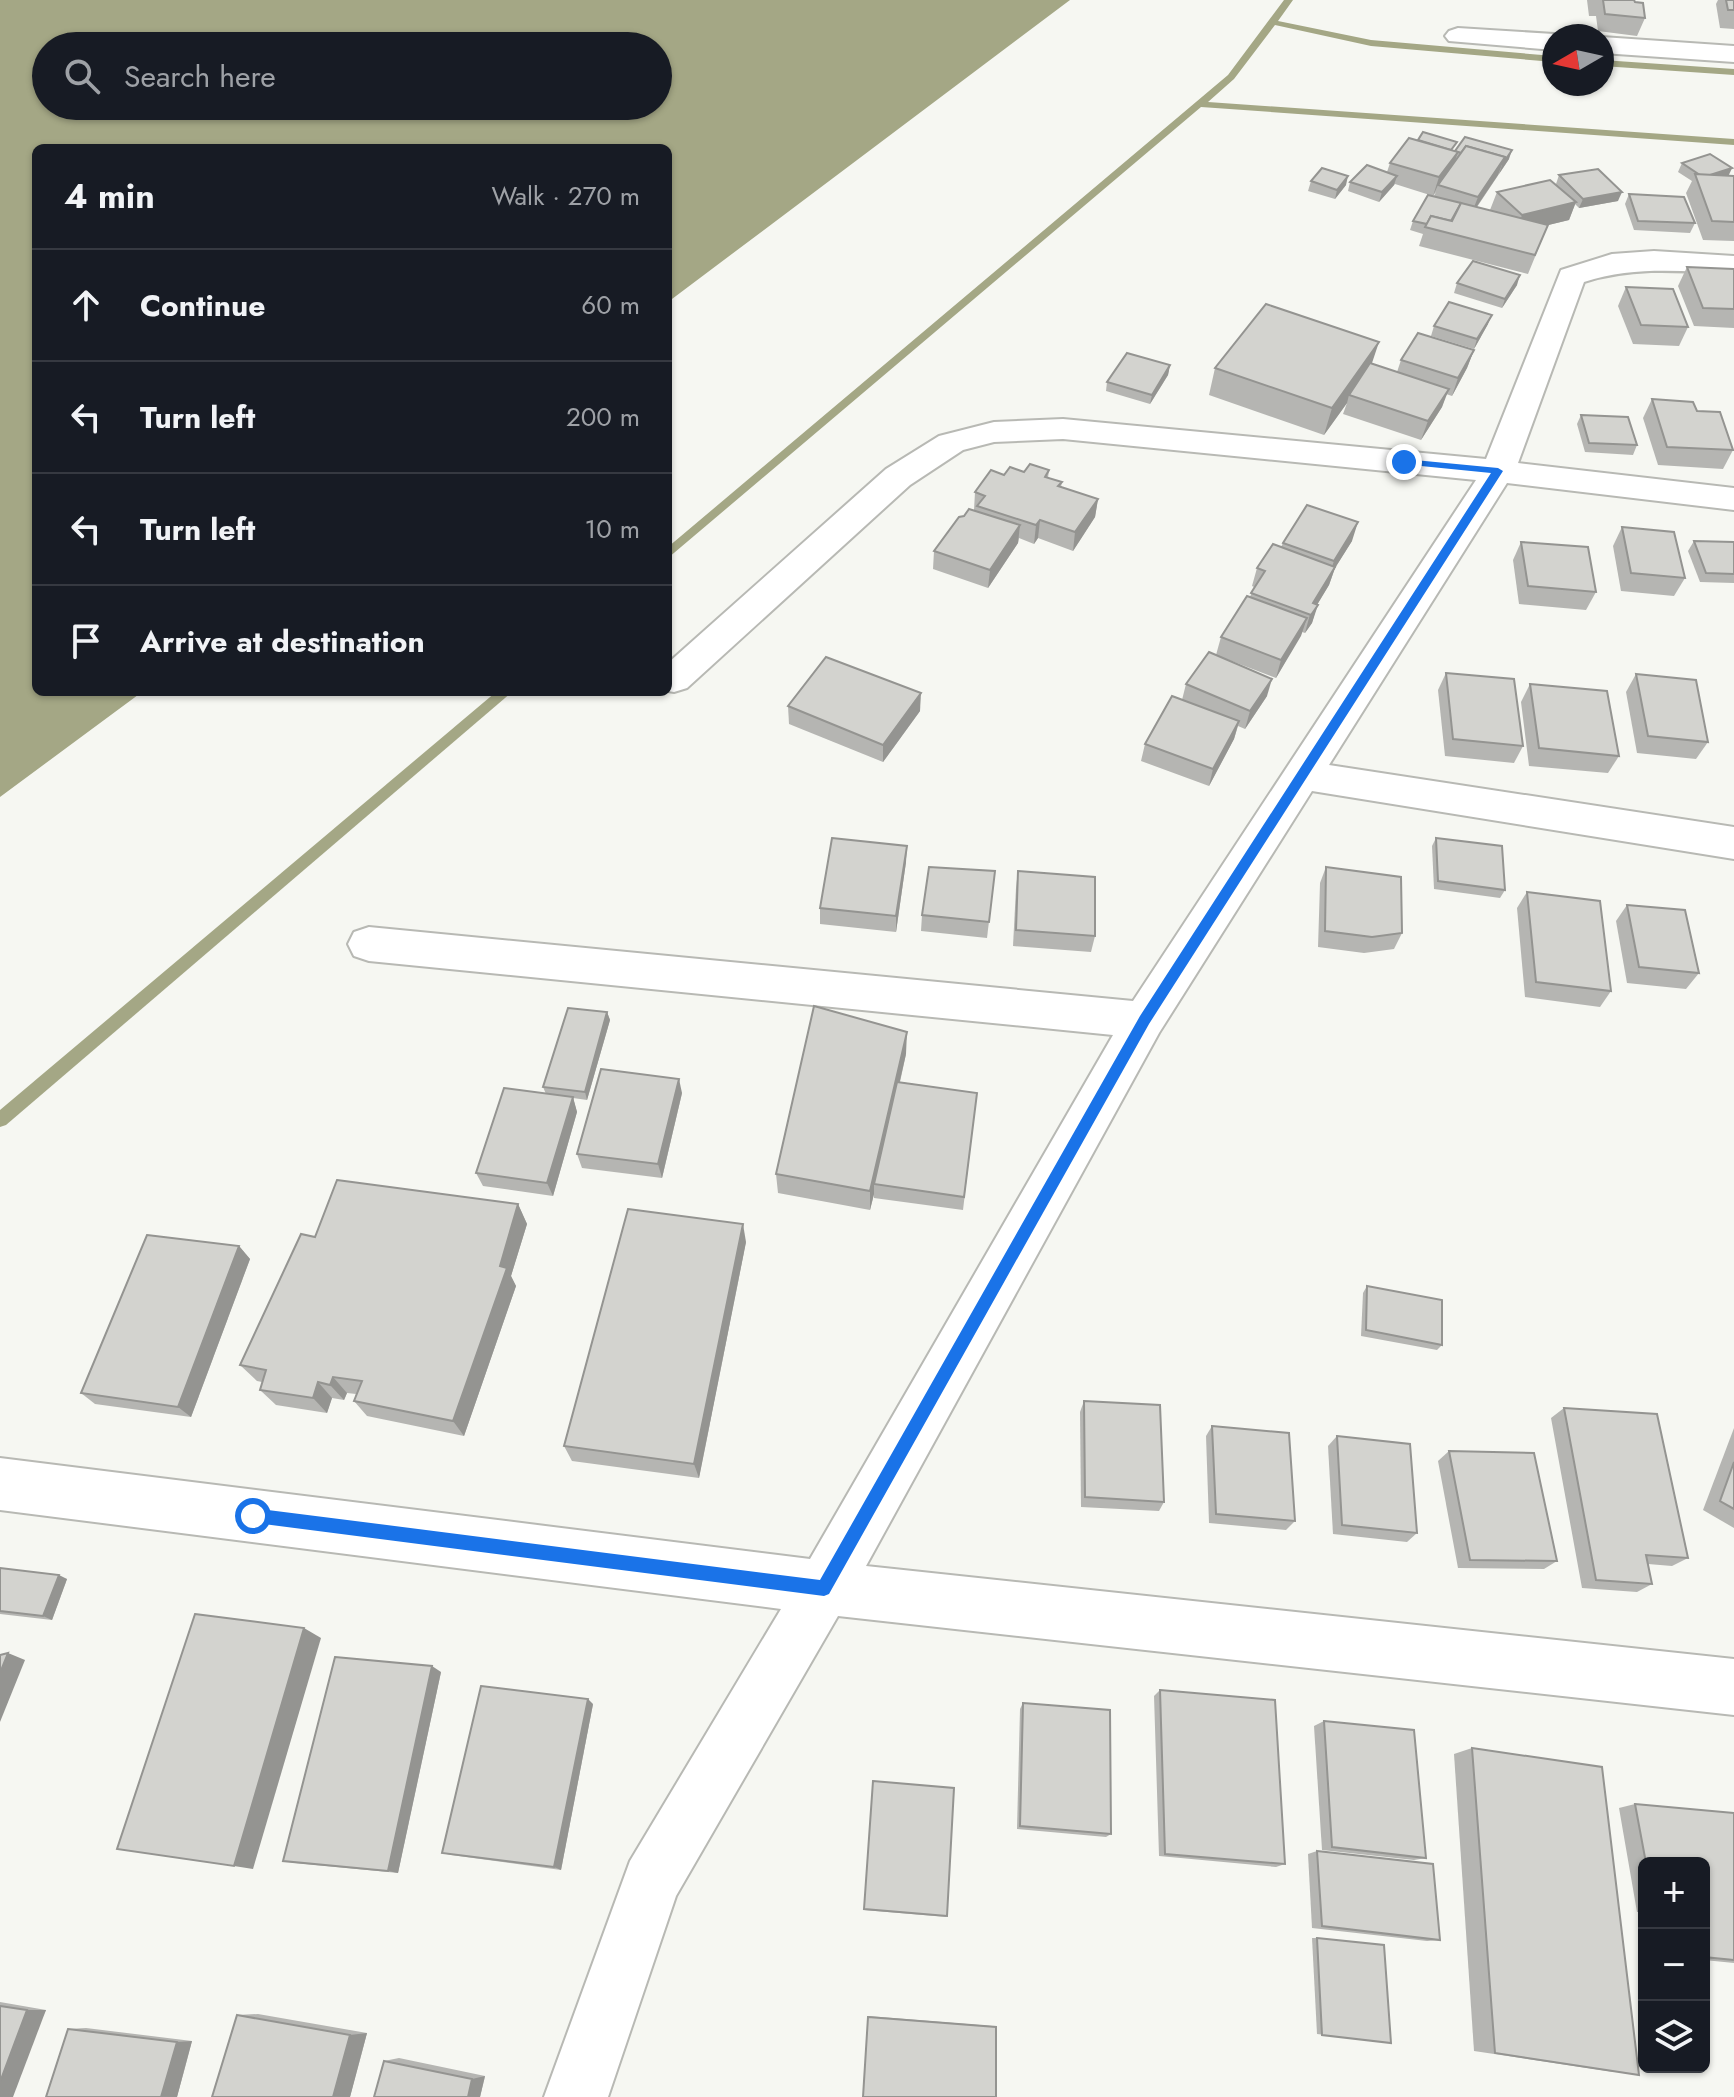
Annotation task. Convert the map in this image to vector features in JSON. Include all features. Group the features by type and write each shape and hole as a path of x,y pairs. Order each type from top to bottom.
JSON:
{"street":[{"path":"1458,36 1542,41"},
{"path":"1614,46 1734,54"},
{"path":"576,2097 651,1882 824,1588 1144,1020 1498,471 1571,276 1612,263 1654,260 1734,265"},
{"path":"674,679 898,477 951,443 994,432 1063,429 1498,471 1734,499"},
{"path":"1302,775 1734,843"},
{"path":"369,944 1144,1020"},
{"path":"0,1484 824,1588 1734,1687"}],"shaded area":[{"path":"0,0 1070,0 672,299 672,144 32,144 32,696 137,696 0,797"}],"building":[{"path":"1603,0 1643,3 1645,18 1605,14"},
{"path":"1726,0 1734,0 1734,10 1728,10"},
{"path":"1423,132 1457,142 1451,150 1418,140"},
{"path":"1465,137 1512,150 1502,165 1505,157 1466,146 1461,153 1455,151"},
{"path":"1409,138 1458,152 1439,177 1390,163"},
{"path":"1466,146 1505,157 1478,197 1438,185"},
{"path":"1710,154 1732,168 1700,175 1682,163"},
{"path":"1367,165 1397,176 1382,192 1350,182"},
{"path":"1322,168 1348,176 1337,190 1311,181"},
{"path":"1598,169 1622,192 1583,199 1559,175"},
{"path":"1695,174 1734,176 1734,222 1712,221"},
{"path":"1550,180 1576,202 1522,215 1497,192"},
{"path":"1629,194 1684,197 1695,223 1638,221"},
{"path":"1428,195 1461,203 1451,221 1431,216 1427,224 1413,221"},
{"path":"1461,203 1548,225 1535,255 1425,227 1431,216 1452,221"},
{"path":"1473,261 1520,275 1505,299 1457,283"},
{"path":"1687,267 1734,269 1734,309 1703,308"},
{"path":"1626,287 1673,289 1688,327 1641,325"},
{"path":"1449,302 1492,315 1477,339 1434,326"},
{"path":"1266,304 1379,342 1332,408 1215,368"},
{"path":"1418,333 1474,350 1458,378 1401,360"},
{"path":"1127,353 1170,365 1152,395 1107,382"},
{"path":"1370,363 1449,389 1428,421 1349,395"},
{"path":"1652,399 1693,402 1697,411 1720,412 1733,450 1667,447"},
{"path":"1581,415 1628,417 1637,445 1589,443"},
{"path":"1030,464 1049,470 1045,477 1062,482 1058,486 1098,499 1075,532 1040,520 1036,525 977,506 985,496 975,492 991,470 1004,475 1010,467 1024,472"},
{"path":"1307,505 1358,522 1334,561 1283,543"},
{"path":"969,509 1020,525 990,570 934,551 959,517"},
{"path":"1622,527 1674,532 1685,578 1631,573"},
{"path":"1694,541 1734,542 1734,574 1706,573"},
{"path":"1521,542 1588,547 1596,592 1528,586"},
{"path":"1273,544 1335,567 1313,603 1318,605 1311,615 1251,593 1265,571 1257,568"},
{"path":"1247,596 1307,618 1281,660 1221,637"},
{"path":"1209,652 1272,679 1250,711 1186,684"},
{"path":"826,657 921,693 883,745 788,706"},
{"path":"1446,673 1514,679 1523,746 1453,739"},
{"path":"1636,674 1696,680 1708,742 1648,736"},
{"path":"1530,684 1607,691 1619,756 1539,748"},
{"path":"1172,696 1239,721 1213,769 1145,744"},
{"path":"832,838 907,846 896,916 820,908"},
{"path":"1436,838 1502,846 1505,890 1438,881"},
{"path":"929,867 995,871 989,922 922,915"},
{"path":"1326,867 1401,877 1402,933 1372,937 1325,931"},
{"path":"1018,871 1095,877 1095,936 1016,930"},
{"path":"1527,892 1600,901 1611,991 1536,982"},
{"path":"1627,905 1685,910 1699,973 1639,967"},
{"path":"814,1006 907,1032 870,1191 776,1174"},
{"path":"568,1008 607,1012 585,1092 543,1087"},
{"path":"601,1069 679,1079 658,1164 577,1154"},
{"path":"897,1082 977,1093 964,1197 874,1184"},
{"path":"504,1088 573,1097 547,1183 476,1173"},
{"path":"337,1180 518,1204 500,1266 507,1268 453,1421 354,1401 362,1381 333,1377 330,1385 318,1382 313,1398 260,1390 266,1370 240,1365 301,1234 315,1237"},
{"path":"628,1209 743,1224 694,1464 564,1446"},
{"path":"147,1235 239,1246 178,1407 81,1393"},
{"path":"1367,1286 1442,1300 1442,1345 1366,1330"},
{"path":"1084,1401 1160,1405 1164,1502 1085,1497"},
{"path":"1564,1408 1657,1414 1688,1558 1646,1555 1652,1584 1596,1580"},
{"path":"1212,1426 1289,1433 1295,1521 1216,1514"},
{"path":"1337,1436 1410,1444 1417,1533 1342,1525"},
{"path":"1449,1451 1534,1453 1557,1561 1470,1560"},
{"path":"1734,1462 1734,1509 1720,1501"},
{"path":"0,1568 59,1575 43,1616 0,1611"},
{"path":"195,1614 304,1628 234,1866 117,1849"},
{"path":"8,1653 0,1673 0,1655"},
{"path":"335,1657 432,1666 388,1871 283,1861"},
{"path":"481,1686 588,1699 554,1867 442,1853"},
{"path":"1160,1690 1275,1700 1285,1864 1165,1854"},
{"path":"1023,1703 1110,1710 1111,1834 1020,1826"},
{"path":"1324,1721 1414,1730 1426,1858 1332,1847"},
{"path":"1472,1748 1602,1767 1639,2075 1495,2053"},
{"path":"873,1781 954,1788 947,1916 864,1909"},
{"path":"1635,1804 1734,1813 1734,1960 1710,1958 1710,1857 1645,1857"},
{"path":"1317,1851 1433,1864 1440,1940 1322,1926"},
{"path":"1317,1938 1384,1945 1391,2043 1322,2035"},
{"path":"0,2006 27,2010 0,2082"},
{"path":"237,2015 350,2035 333,2097 212,2097"},
{"path":"868,2017 996,2027 996,2097 863,2097"},
{"path":"68,2029 177,2042 161,2097 46,2097"},
{"path":"384,2061 472,2079 468,2097 374,2097"}],"waterway":[{"path":"1272,22 1289,0"},
{"path":"1199,104 1231,77 1272,22"},
{"path":"1272,22 1371,43 1542,58"},
{"path":"1614,64 1734,72"},
{"path":"672,551 1199,104"},
{"path":"1199,104 1734,142"},
{"path":"0,1120 500,696"}],"route":[{"path":"253,1516 824,1588 1144,1020 1498,471 1404,462"}]}
